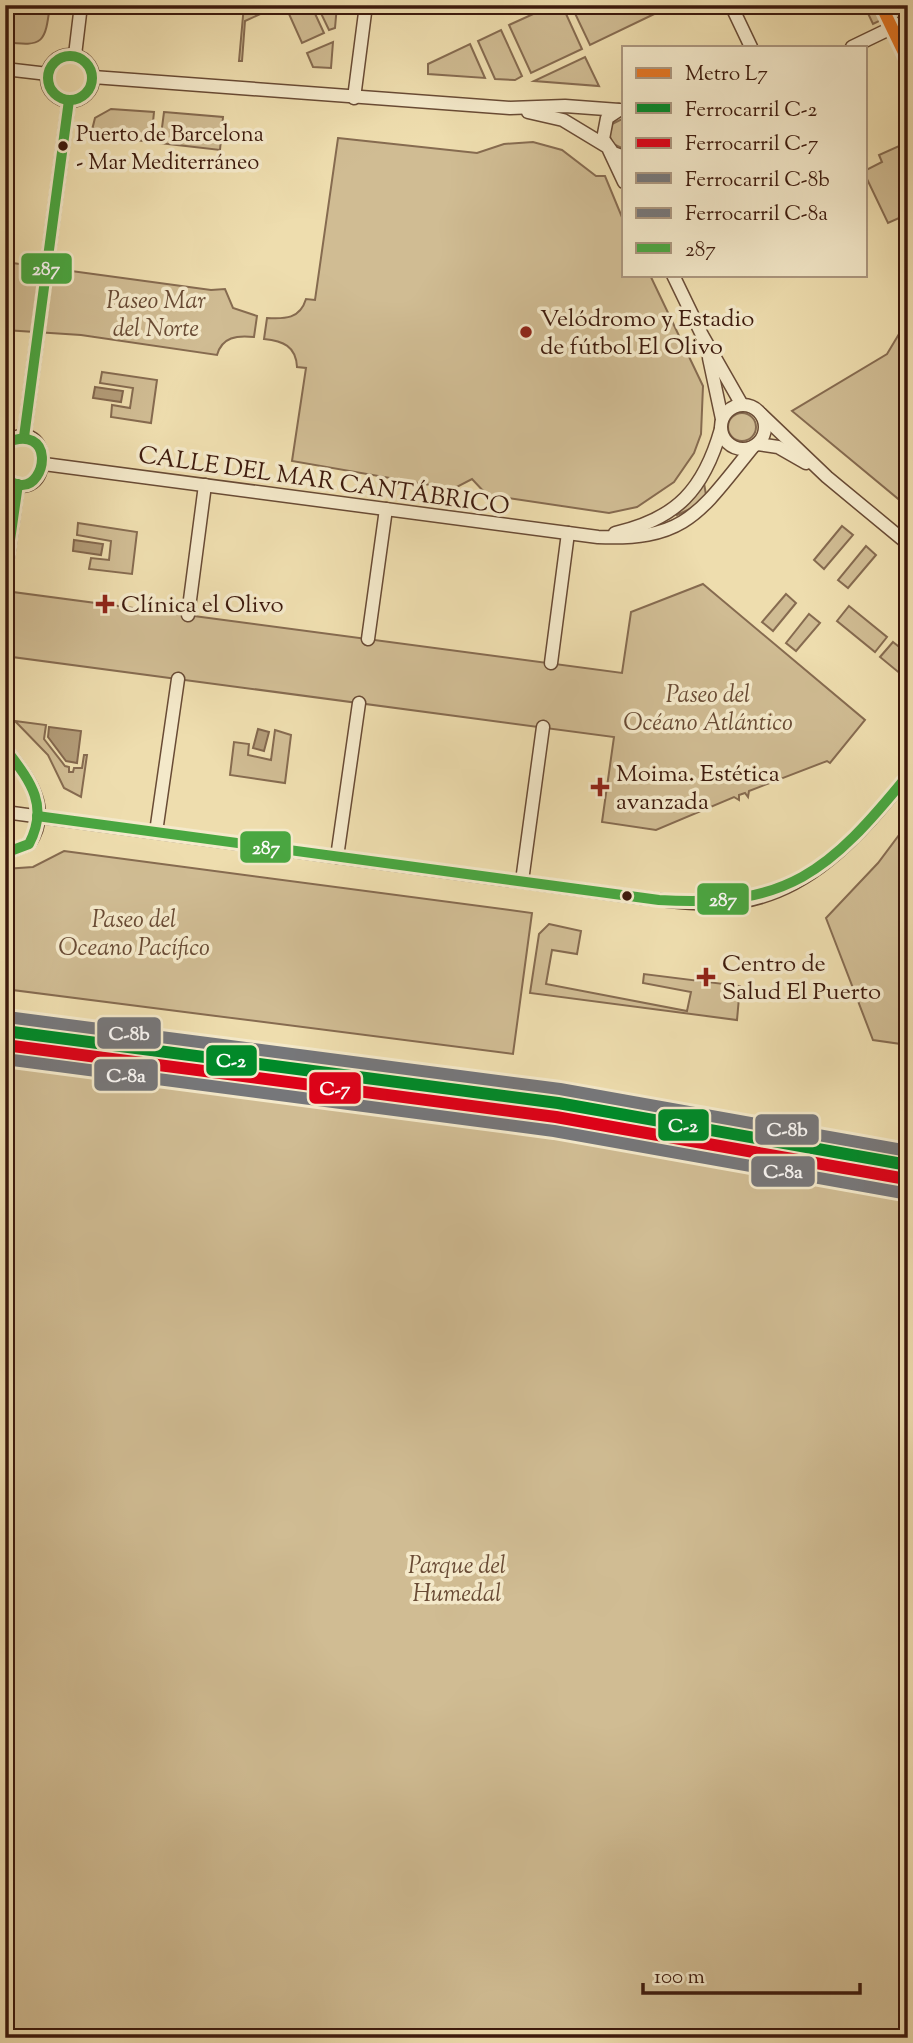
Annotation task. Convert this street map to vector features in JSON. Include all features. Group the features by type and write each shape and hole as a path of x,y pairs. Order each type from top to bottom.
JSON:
{"street":[{"path":"75,55 81,5"},
{"path":"354,97 366,5"},
{"path":"732,5 751,46"},
{"path":"854,46 908,20"},
{"path":"75,55 88,64 93,77 83,96 69,100 54,94 48,74 60,57 75,55"},
{"path":"5,69 48,74"},
{"path":"93,77 510,108 565,106 621,110"},
{"path":"24,437 69,100"},
{"path":"510,108 563,120 622,156"},
{"path":"621,110 604,125 607,148 622,178"},
{"path":"673,276 702,335 742,405"},
{"path":"702,335 722,424 732,446 784,449 827,477"},
{"path":"722,424 730,409 742,405 756,409 827,477 908,544"},
{"path":"755,446 765,426 761,414"},
{"name":"CALLE DEL MAR CANTÁBRICO","path":"709,499 711,465 722,424"},
{"path":"5,443 24,437 37,444 44,464 32,481 11,481 5,577"},
{"name":"CALLE DEL MAR CANTÁBRICO","path":"44,464 598,537 636,539 659,534 691,517 755,446"},
{"name":"CALLE DEL MAR CANTÁBRICO","path":"598,537 633,529 678,507 711,465"},
{"path":"188,615 205,485"},
{"path":"368,639 386,509"},
{"path":"551,663 568,533"},
{"path":"156,832 178,679"},
{"path":"337,857 359,703"},
{"path":"522,881 543,727"},
{"path":"5,853 29,844 37,816 33,785 6,751"},
{"path":"5,812 664,901 726,904 780,889 819,868 854,839 908,775"}],"green space":[{"path":"5,5 50,5 44,35 40,40 28,44 5,42"},
{"path":"244,5 278,6 245,21 242,61 239,61"},
{"path":"311,5 324,33 302,43 289,14"},
{"path":"317,5 337,5 335,28 329,30"},
{"path":"553,5 562,5 582,49 531,73 509,25"},
{"path":"571,5 673,5 590,45"},
{"path":"864,5 908,5 908,7 873,24"},
{"path":"501,30 522,76 515,80 495,79 478,41"},
{"path":"333,42 331,68 313,67 307,53"},
{"path":"470,44 485,78 428,74 428,64"},
{"path":"585,57 599,86 534,81"},
{"path":"111,109 154,112 151,142 91,134 95,118"},
{"path":"164,112 223,117 220,150 160,143"},
{"path":"622,119 622,148 613,144 609,134 612,124"},
{"name":"Velódromo y Estadio de fútbol El Olivo","path":"338,138 477,153 504,144 533,142 562,150 596,176 605,176 622,217 622,276 650,276 703,386 701,434 694,453 674,482 637,507 609,513 487,495 472,479 453,489 292,461 306,368 297,367 294,354 287,346 264,339 267,318 291,316 300,311 306,299 315,300"},
{"path":"908,142 908,214 888,223 867,179 867,170 882,162 879,155"},
{"name":"Paseo Mar del Norte","path":"5,262 211,290 225,289 233,308 257,316 254,337 231,338 222,344 217,355 81,335 5,330"},
{"path":"908,286 908,507 792,411 887,354 902,329"},
{"path":"102,372 157,380 151,423 111,417 112,405 130,408 133,388 100,383"},
{"path":"742,413 752,417 756,427 752,437 742,441 732,437 728,427 732,417"},
{"path":"704,483 706,495 692,508 677,515 676,512"},
{"path":"78,523 137,532 132,574 89,569 91,558 109,560 111,541 77,535"},
{"path":"842,526 853,535 824,569 814,560"},
{"path":"866,546 876,555 848,588 838,580"},
{"name":"Paseo del Océano Atlántico","path":"703,584 865,720 830,763 827,761 749,791 748,797 745,793 739,795 739,800 734,797 656,830 602,822 614,737 5,656 5,591 622,673 631,612"},
{"path":"786,594 796,603 773,631 762,622"},
{"path":"849,606 887,637 875,652 837,621"},
{"path":"809,614 820,623 796,651 786,643"},
{"path":"893,642 908,654 908,680 880,657"},
{"path":"15,721 46,725 44,739 65,766 69,767 69,772 73,772 74,768 82,768 84,755 87,755 81,797 64,788 48,755"},
{"path":"275,730 291,735 285,783 230,775 234,742 249,744 248,755 271,760"},
{"path":"908,823 908,1045 873,1040 826,918 878,863"},
{"name":"Paseo del Oceano Pacífico","path":"64,851 532,913 513,1054 5,989 5,869 33,867"},
{"path":"549,924 581,931 577,954 552,950 546,984 687,1011 691,992 643,983 644,974 740,986 737,1020 530,993 539,934"},
{"name":"Parque del Humedal","path":"5,1061 470,1127 713,1147 908,1180 908,2038 5,2038"}],"shaded area":[{"path":"95,387 123,391 121,402 93,398"},
{"path":"74,540 103,544 101,555 73,551"},
{"path":"49,727 81,731 77,763 66,761 48,737"},
{"path":"258,729 269,732 264,751 253,748"}],"metro line":[{"name":"L7","path":"881,5 908,61"}],"rail line":[{"name":"C-8b","path":"7,1017 560,1089 908,1151"},
{"name":"C-2","path":"5,1031 558,1103 908,1165"},
{"name":"C-7","path":"5,1045 556,1117 906,1179"},
{"name":"C-8a","path":"5,1059 554,1131 903,1193"}],"transit line":[{"name":"287","path":"70,56 79,57 86,62 91,69 92,78 91,87 86,94 79,99 70,100 61,99 54,94 49,87 48,78 49,69 54,62 61,57 70,56"},
{"name":"287","path":"24,437 69,100"},
{"name":"287","path":"5,443 21,439 33,441 42,457 37,476 30,483 19,485 5,479"},
{"name":"287","path":"5,575 18,484"},
{"name":"287","path":"5,748 29,782 37,804 35,830 29,844 5,853"},
{"name":"287","path":"37,816 659,900 703,901 774,890 802,877 829,859 854,837 908,775"}],"place":[{"name":"Puerto de Barcelona - Mar Mediterráneo","path":"63,146"},
{"name":"Velódromo y Estadio de fútbol El Olivo","path":"526,332"},
{"name":"Clínica el Olivo","path":"105,604"},
{"name":"Moima. Estética avanzada","path":"600,787"},
{"name":"Centro de Salud El Puerto","path":"706,977"}]}
